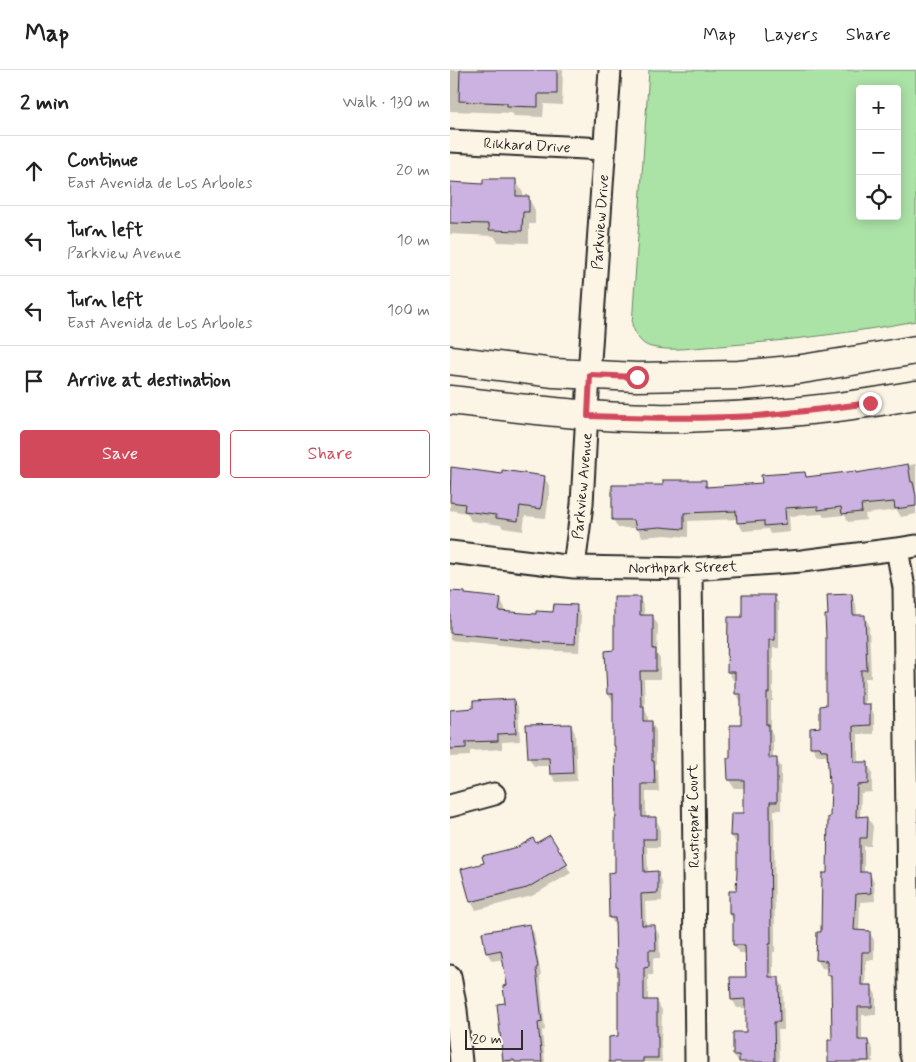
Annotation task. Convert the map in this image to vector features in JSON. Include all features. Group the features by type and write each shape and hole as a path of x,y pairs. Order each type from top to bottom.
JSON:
{"main road":[{"path":"450,360 554,373 590,375 637,377 739,375 802,369 916,350"},
{"path":"450,400 588,416 656,418 755,416 811,411 916,395"}],"street":[{"name":"Parkview Drive","path":"590,375 610,70"},
{"name":"Rikkard Drive","path":"450,141 604,149"},
{"name":"Parkview Avenue","path":"574,567 582,504 590,375"},
{"name":"Northpark Street","path":"450,552 574,567 691,570 802,561 907,548"},
{"path":"907,548 904,588 911,769 910,1051 913,1062"},
{"name":"Rusticpark Court","path":"691,570 696,1062"},
{"path":"450,806 494,794"},
{"path":"450,976 456,1010 461,1062"}],"green space":[{"path":"649,70 916,70 916,321 793,339 676,349 647,346 639,339 632,325"}],"building":[{"path":"460,70 557,70 557,94 538,94 538,107 507,106 507,103 459,101"},
{"path":"483,179 516,179 516,196 529,196 529,212 523,212 522,231 489,230 489,224 450,223 450,182 483,184"},
{"path":"908,464 916,496 916,506 895,509 894,502 861,505 862,512 842,514 841,507 818,510 818,506 785,508 786,524 764,526 764,521 737,523 736,511 684,513 684,529 660,527 636,529 634,520 612,520 612,485 663,485 663,480 706,480 706,487 762,483 761,475 805,472 806,477 856,471 856,473"},
{"path":"451,467 502,474 502,470 545,476 541,509 520,506 518,521 496,518 496,515 464,511 465,504 450,502"},
{"path":"450,591 501,598 499,611 536,614 536,611 553,612 554,604 577,605 575,644 534,642 450,633"},
{"path":"852,594 853,615 865,615 867,670 861,670 861,704 870,704 870,725 853,726 854,762 868,762 868,784 857,785 856,817 868,816 867,838 860,838 860,872 870,872 871,893 856,894 854,930 870,931 870,952 862,952 861,985 872,985 872,1007 858,1007 858,1040 868,1040 869,1061 828,1062 828,1040 832,1040 831,975 827,975 827,961 816,960 817,932 821,932 822,873 827,873 828,817 830,817 831,784 829,784 827,750 821,750 820,747 810,747 810,728 820,727 820,706 826,705 825,615 828,615 827,595"},
{"path":"742,595 775,595 775,640 769,640 767,725 769,725 769,758 777,758 777,802 770,802 771,944 769,944 769,977 779,977 780,1022 774,1022 775,1062 739,1062 739,1055 733,1055 733,1032 746,1032 746,999 731,1000 730,977 746,977 745,945 733,945 733,914 729,914 729,891 736,891 737,869 737,836 730,836 731,813 744,813 744,780 728,780 727,758 730,758 730,725 741,725 741,694 735,694 735,672 727,672 728,617 742,617"},
{"path":"614,597 640,597 640,615 653,615 653,649 656,649 656,671 640,671 641,706 644,706 644,721 652,721 652,761 654,761 655,784 642,784 642,817 656,817 656,839 643,839 644,872 658,871 658,893 641,894 642,925 655,925 656,950 649,950 649,966 644,967 644,1000 657,1000 658,1036 658,1058 643,1058 643,1062 609,1062 609,1037 618,1036 618,967 616,967 615,918 609,918 608,873 615,872 615,746 613,746 613,694 607,694 605,651 614,650"},
{"path":"514,699 516,733 498,734 498,741 466,742 466,748 450,749 450,710 473,708 473,701"},
{"path":"571,724 573,773 550,774 549,758 528,758 526,725"},
{"path":"550,835 568,864 527,888 470,902 461,869 484,863 482,856 518,847 533,838 536,843"},
{"path":"530,924 538,967 536,968 542,1022 538,1023 542,1062 503,1061 497,1004 505,1003 503,986 507,985 501,950 486,953 482,932"}],"route":[{"path":"637,377 590,375 588,416 656,418 755,416 870,403"}]}
